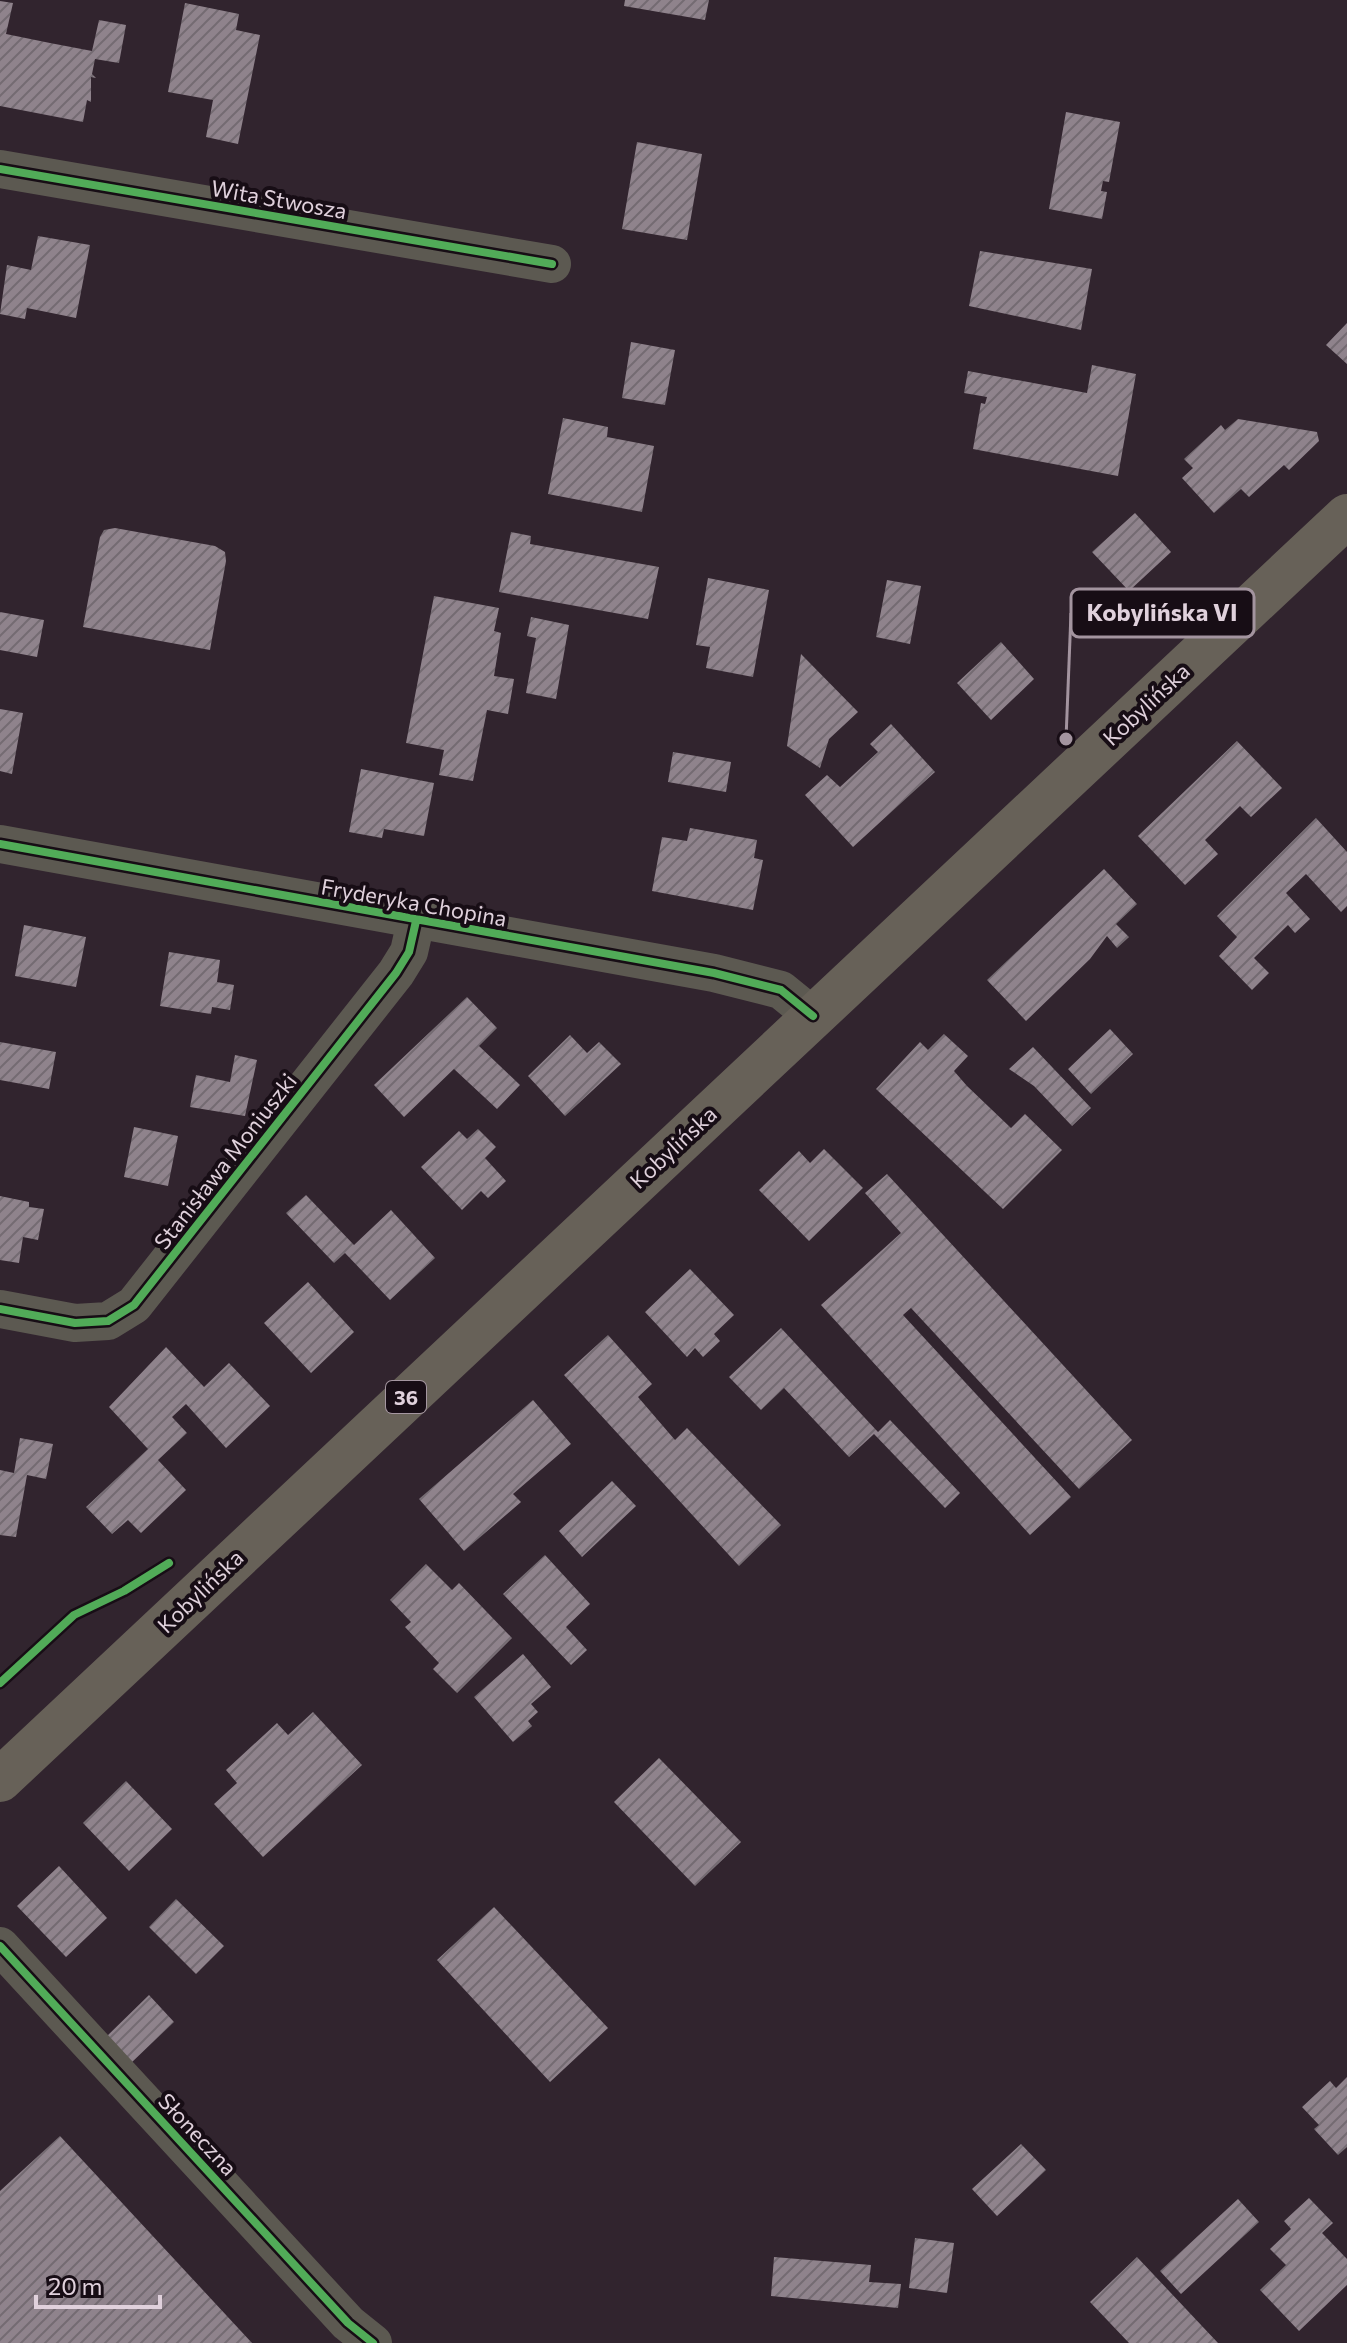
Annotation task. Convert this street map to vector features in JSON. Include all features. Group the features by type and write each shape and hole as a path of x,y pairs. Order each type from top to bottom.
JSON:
{"main road":[{"name":"Kobylińska","path":"0,1780 1347,516"}],"street":[{"name":"Wita Stwosza","path":"0,169 552,264"},
{"name":"Fryderyka Chopina","path":"0,844 763,984 793,997 813,1016"},
{"name":"Stanisława Moniuszki","path":"0,1309 75,1323 108,1321 134,1305 396,973 409,952 416,921"},
{"name":"Słoneczna","path":"0,1946 348,2323 373,2343"}],"building":[{"path":"625,0 709,0 705,20 624,6"},
{"path":"0,1 13,3 6,34 92,51 99,20 126,25 119,63 95,59 92,74 96,78 91,77 91,102 87,100 83,122 0,106"},
{"path":"185,3 239,14 236,30 260,35 238,144 206,137 213,100 168,92"},
{"path":"1066,112 1120,122 1109,182 1103,181 1101,191 1107,192 1102,219 1049,209"},
{"path":"637,142 702,154 687,240 622,229"},
{"path":"38,236 90,245 76,318 27,308 25,319 0,314 7,265 31,270"},
{"path":"980,251 1092,269 1081,330 969,306"},
{"path":"1347,323 1347,364 1326,345"},
{"path":"631,342 675,350 665,405 622,398"},
{"path":"1092,365 1136,374 1118,476 973,449 981,403 985,404 987,397 964,393 968,371 1087,393"},
{"path":"563,418 608,427 607,437 654,446 642,512 548,494"},
{"path":"1238,419 1317,432 1319,441 1289,470 1284,465 1249,497 1241,489 1214,513 1182,478 1193,468 1184,459 1221,425 1225,430"},
{"path":"1135,513 1171,552 1129,591 1092,552"},
{"path":"115,528 215,546 225,552 210,650 83,627 100,537 104,530"},
{"path":"511,532 531,536 530,544 659,567 648,619 499,592"},
{"path":"708,578 769,590 753,677 706,668 710,647 696,645"},
{"path":"887,580 921,586 910,644 876,637"},
{"path":"434,596 499,608 494,631 501,633 494,676 514,679 508,714 487,710 473,781 439,775 444,750 406,743"},
{"path":"0,612 44,620 37,657 0,650"},
{"path":"531,617 569,625 556,699 526,693 536,638 527,636"},
{"path":"1001,642 1034,679 991,720 957,683"},
{"path":"801,654 858,712 829,739 820,768 787,746"},
{"path":"0,709 23,713 12,774 0,771"},
{"path":"891,724 935,772 853,847 805,795 827,775 840,787 878,752 870,744"},
{"path":"1237,741 1282,788 1251,817 1240,806 1205,840 1218,854 1185,885 1138,836"},
{"path":"673,752 731,762 726,792 668,782"},
{"path":"361,769 434,783 424,836 384,829 382,838 349,832"},
{"path":"1316,818 1347,852 1347,906 1341,912 1306,874 1286,893 1310,919 1295,933 1288,925 1254,958 1269,973 1252,990 1219,956 1237,937 1217,916"},
{"path":"690,828 757,840 754,858 763,860 753,910 652,891 662,837 687,841"},
{"path":"1104,869 1137,904 1116,924 1129,937 1117,948 1107,936 1090,959 1026,1021 987,980"},
{"path":"24,925 86,937 76,987 15,976"},
{"path":"169,952 220,960 217,982 234,985 230,1010 212,1007 211,1014 160,1006"},
{"path":"467,997 497,1028 479,1046 520,1085 497,1109 454,1069 404,1117 374,1085"},
{"path":"1110,1029 1133,1054 1091,1094 1068,1069"},
{"path":"944,1034 968,1056 954,1071 967,1086 1011,1128 1025,1114 1062,1150 1003,1209 876,1089 920,1042 928,1050"},
{"path":"570,1035 587,1053 599,1042 621,1064 565,1116 528,1076"},
{"path":"0,1042 56,1052 49,1089 0,1080"},
{"path":"1033,1047 1091,1108 1072,1126 1034,1086 1009,1069"},
{"path":"235,1055 257,1060 245,1116 190,1107 196,1075 230,1082"},
{"path":"134,1127 178,1136 168,1186 124,1177"},
{"path":"478,1129 496,1147 485,1158 506,1181 488,1198 481,1191 462,1210 421,1167 459,1131 467,1139"},
{"path":"824,1149 863,1188 809,1241 759,1190 799,1151 810,1163"},
{"path":"887,1174 1132,1440 1079,1489 911,1308 903,1315 1071,1497 1030,1535 821,1305 901,1233 865,1193"},
{"path":"306,1195 354,1245 391,1210 435,1258 390,1300 345,1253 334,1263 286,1213"},
{"path":"0,1196 29,1202 29,1207 44,1209 38,1240 23,1237 19,1263 0,1260"},
{"path":"690,1269 734,1315 714,1334 720,1341 703,1357 695,1348 687,1357 645,1312"},
{"path":"308,1282 354,1332 311,1373 264,1323"},
{"path":"781,1328 878,1432 890,1420 960,1493 945,1508 874,1434 849,1457 784,1388 761,1410 729,1377"},
{"path":"608,1335 652,1384 638,1397 675,1440 687,1428 781,1525 739,1566 564,1375"},
{"path":"166,1347 204,1387 229,1363 270,1406 226,1448 186,1404 172,1417 187,1433 158,1460 186,1490 141,1533 128,1520 112,1534 86,1507 148,1449 109,1407"},
{"path":"533,1400 571,1444 513,1494 521,1502 464,1551 419,1499"},
{"path":"20,1438 53,1444 46,1479 27,1475 16,1537 0,1535 0,1470 14,1473"},
{"path":"612,1481 636,1506 582,1557 559,1531"},
{"path":"545,1555 590,1604 566,1627 587,1650 571,1665 503,1594"},
{"path":"426,1564 452,1590 459,1583 512,1638 457,1693 433,1669 439,1663 405,1627 411,1622 390,1600"},
{"path":"523,1654 551,1687 531,1704 538,1712 528,1721 532,1726 513,1742 474,1697"},
{"path":"313,1712 362,1765 263,1857 214,1804 237,1783 226,1770 277,1723 288,1735"},
{"path":"659,1758 741,1842 695,1886 614,1802"},
{"path":"126,1781 172,1829 129,1871 83,1823"},
{"path":"59,1866 107,1918 66,1957 17,1906"},
{"path":"176,1899 224,1946 196,1974 149,1927"},
{"path":"494,1907 608,2028 550,2082 437,1960"},
{"path":"149,1995 174,2022 130,2064 105,2038"},
{"path":"1347,2077 1347,2147 1338,2155 1314,2129 1319,2125 1302,2107 1330,2081 1336,2088"},
{"path":"60,2136 252,2343 0,2343 0,2191"},
{"path":"1021,2144 1046,2170 997,2216 972,2189"},
{"path":"1309,2198 1333,2223 1322,2233 1347,2259 1347,2285 1299,2331 1260,2290 1286,2265 1270,2249 1291,2229 1284,2221"},
{"path":"1238,2199 1259,2222 1181,2294 1160,2271"},
{"path":"915,2238 954,2243 947,2293 909,2288"},
{"path":"774,2257 871,2265 869,2282 901,2284 898,2308 771,2296"},
{"path":"1137,2257 1218,2343 1129,2343 1090,2302"}],"cycle path":[{"path":"0,169 552,264"},
{"path":"0,844 714,973 781,990 813,1016"},
{"path":"0,1309 75,1323 108,1321 134,1305 396,973 409,952 416,921"},
{"path":"0,1683 74,1615 124,1591 169,1563"},
{"path":"0,1946 348,2323 373,2343"}],"place":[{"name":"Kobylińska VI","path":"1066,739"}]}
